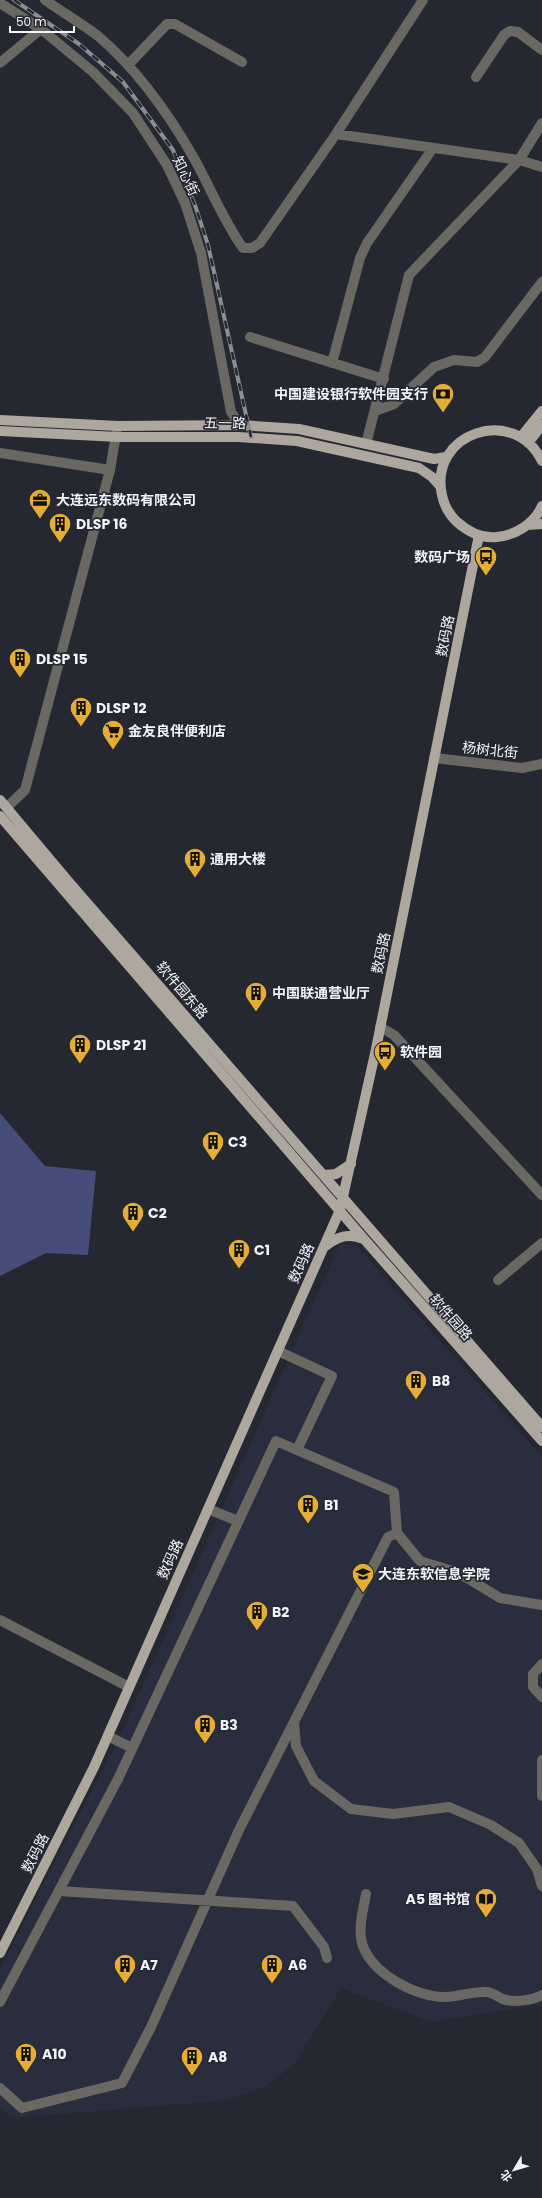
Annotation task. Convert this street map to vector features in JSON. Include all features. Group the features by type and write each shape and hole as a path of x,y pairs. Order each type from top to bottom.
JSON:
{"main road":[{"path":"525,440 542,411"},
{"name":"五一路","path":"0,420 118,426 240,425 298,429 434,459 446,457"},
{"path":"525,440 542,425"},
{"path":"542,461 538,453 525,440 511,432 492,429 474,433 458,443 446,457 441,471 440,486 443,502 452,517 464,528 479,535 493,537 506,536 527,526 542,524"},
{"name":"五一路","path":"0,431 116,437 239,437 297,441 418,468 432,477 440,486"},
{"path":"527,526 542,506"},
{"name":"数码路","path":"0,1953 94,1767 340,1210 380,1027 479,535"},
{"name":"软件园东路","path":"3,803 68,881 343,1197"},
{"name":"软件园东路","path":"0,816 340,1210"},
{"path":"324,1175 336,1174 351,1164"},
{"name":"软件园路","path":"343,1197 542,1427"},
{"name":"软件园路","path":"340,1210 542,1441"},
{"path":"323,1248 344,1236 353,1235 364,1239"}],"street":[{"path":"45,0 97,36 129,64 161,106 195,160 225,221 243,248 252,248 260,243 336,134 424,0"},
{"name":"知心街","path":"0,3 41,30 93,72 133,112 167,165 185,204 200,253 231,412 240,425"},
{"path":"129,64 167,24 176,24 242,62"},
{"path":"0,63 41,30"},
{"path":"476,77 504,35 510,31 518,32 542,50"},
{"path":"366,444 384,379 409,274 519,160 542,123"},
{"path":"336,134 519,160 542,167"},
{"path":"332,363 360,258 367,244 434,148"},
{"path":"375,411 394,404 434,366 454,360 477,362 485,357 542,282"},
{"path":"250,337 384,379"},
{"path":"3,803 25,790 110,470 118,426"},
{"path":"0,453 110,470"},
{"name":"杨树北街","path":"434,758 522,768 542,764"},
{"path":"380,1027 394,1035 542,1195"},
{"path":"498,1280 542,1243"},
{"path":"278,1351 332,1376 297,1450"},
{"path":"0,2002 132,1748 276,1441 394,1492 397,1533 420,1562 459,1573 500,1598 542,1605"},
{"path":"208,1509 238,1521"},
{"path":"0,2088 22,2108 122,2083 150,2027 239,1830 388,1537 397,1533"},
{"path":"0,1620 129,1687"},
{"path":"542,1664 533,1674 533,1687 542,1697"},
{"path":"294,1724 296,1746 314,1781 351,1809 393,1814 449,1808 492,1825 519,1843 538,1869 542,1886"},
{"path":"108,1736 132,1748"},
{"path":"542,1760 542,1796"},
{"path":"59,1891 292,1906 324,1947 327,1958"},
{"path":"366,1894 360,1924 364,1950 380,1970 410,1989 439,1997 455,1997 472,1992 489,1992 505,2000 535,1999 542,1995"}],"shaded area":[{"path":"0,1113 45,1166 96,1171 88,1255 46,1253 0,1276"},
{"name":"大连东软信息学院","path":"345,1244 357,1246 542,1457 542,2004 431,2022 341,1988 295,2063 267,2086 228,2100 12,2118 0,2108 0,1969 122,1732 339,1246"}],"railway":[{"path":"14,0 79,44 123,82 173,150 196,208 208,245 251,437"}],"place":[{"name":"中国建设银行软件园支行","path":"443,414"},
{"name":"大连远东数码有限公司","path":"40,520"},
{"name":"DLSP 16","path":"60,544"},
{"name":"数码广场","path":"486,576"},
{"name":"DLSP 15","path":"20,678"},
{"name":"DLSP 12","path":"81,728"},
{"name":"金友良伴便利店","path":"113,750"},
{"name":"通用大楼","path":"195,878"},
{"name":"中国联通营业厅","path":"256,1012"},
{"name":"DLSP 21","path":"80,1064"},
{"name":"软件园","path":"385,1072"},
{"name":"C3","path":"213,1162"},
{"name":"C2","path":"133,1232"},
{"name":"C1","path":"239,1270"},
{"name":"B8","path":"416,1400"},
{"name":"B1","path":"308,1524"},
{"name":"大连东软信息学院","path":"363,1594"},
{"name":"B2","path":"257,1632"},
{"name":"B3","path":"205,1744"},
{"name":"A5 图书馆","path":"486,1918"},
{"name":"A7","path":"125,1984"},
{"name":"A6","path":"272,1984"},
{"name":"A10","path":"26,2074"},
{"name":"A8","path":"192,2076"}]}
